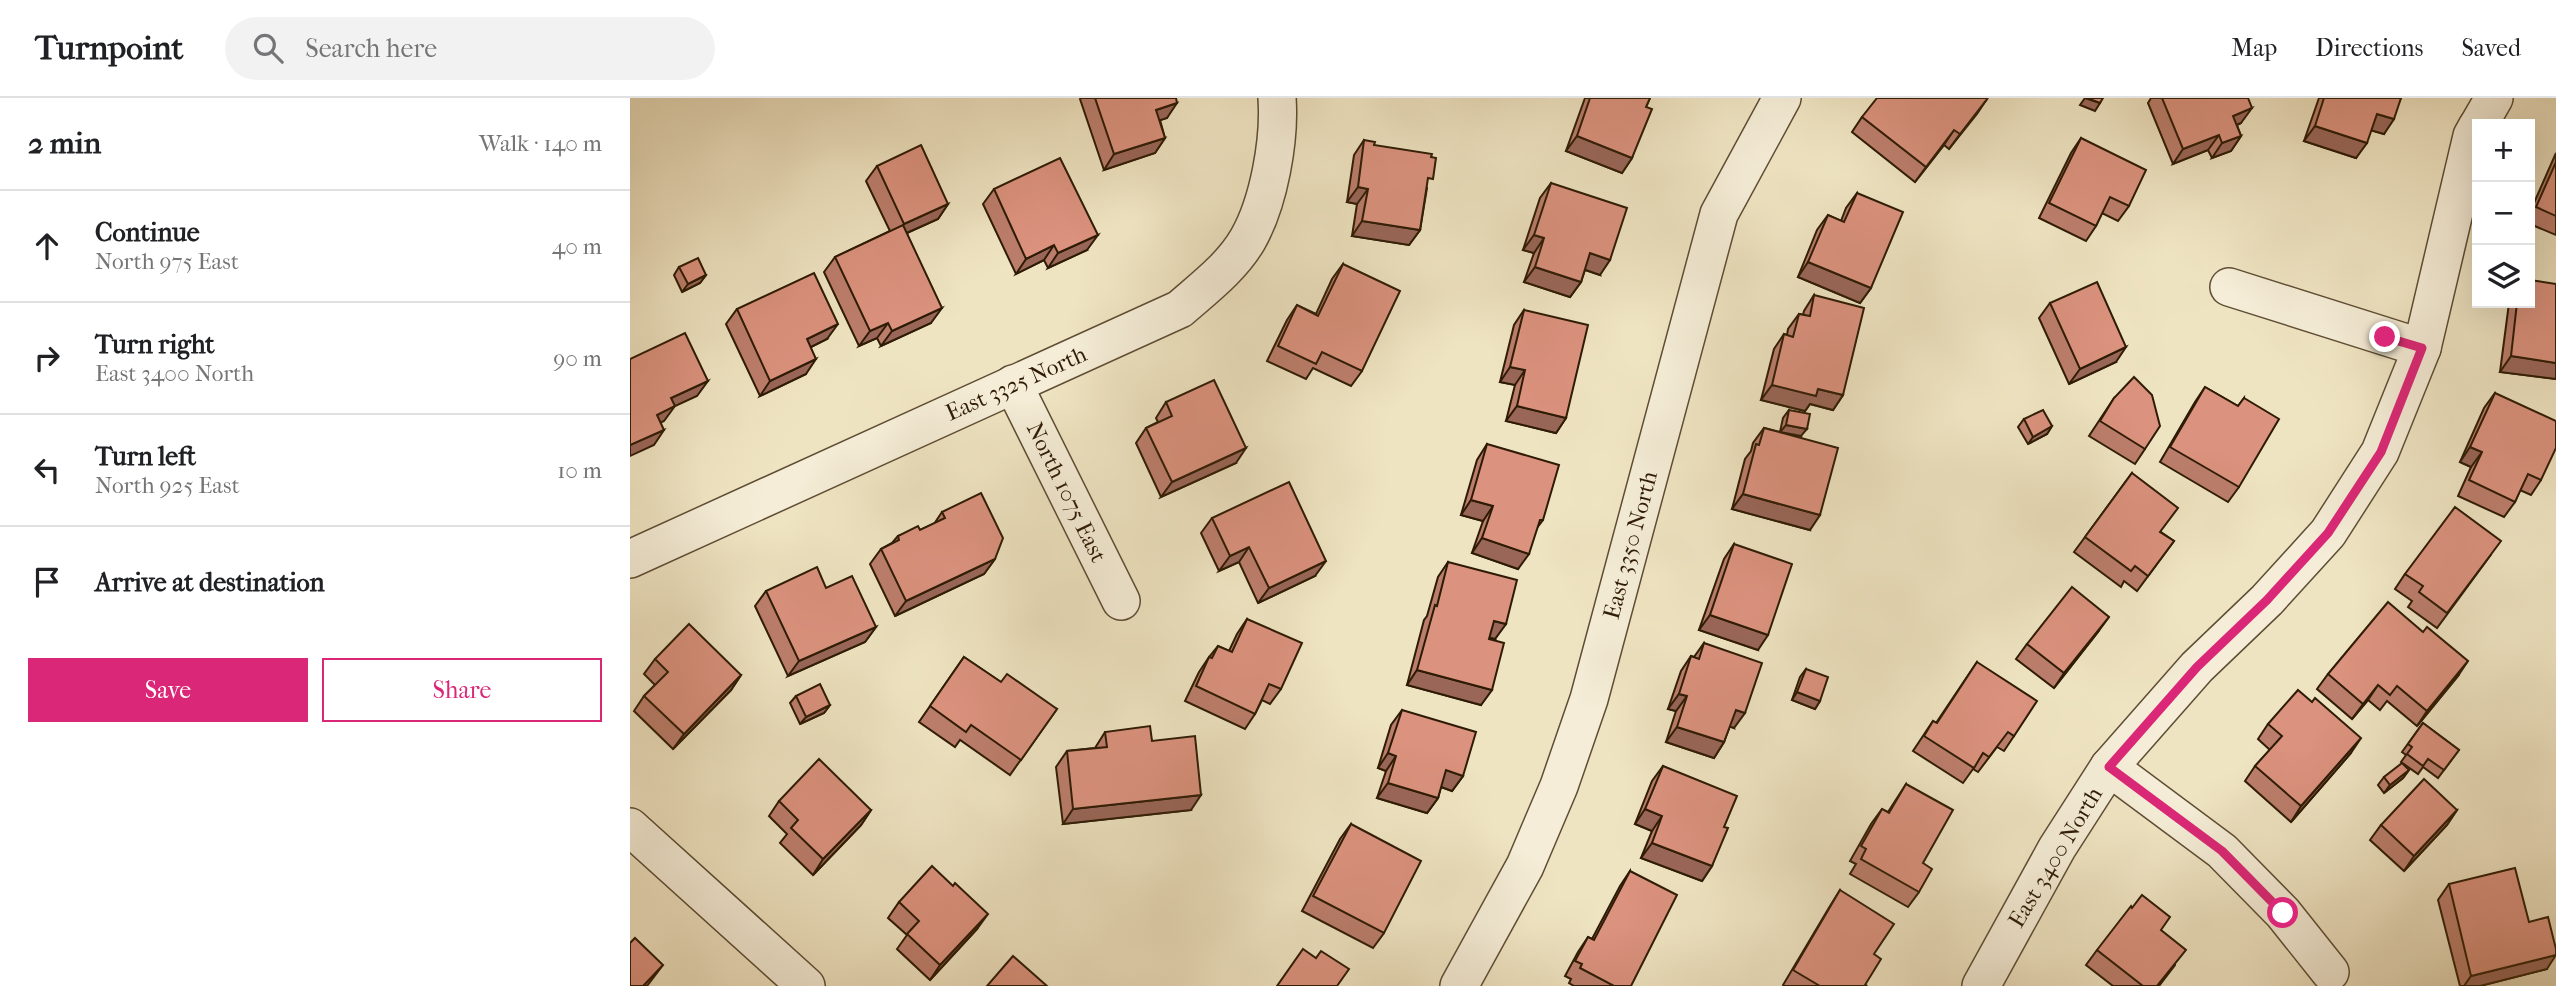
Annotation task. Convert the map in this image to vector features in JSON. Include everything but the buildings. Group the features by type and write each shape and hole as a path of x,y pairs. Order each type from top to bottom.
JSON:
{"street":[{"name":"East 3325 North","path":"630,559 1180,309 1217,278 1248,240 1269,186 1276,138 1277,98"},
{"name":"East 3350 North","path":"1459,986 1525,866 1559,786 1589,699 1719,214 1782,98"},
{"name":"East 3400 North","path":"2482,119 2494,98"},
{"name":"East 3400 North","path":"1981,986 2057,848 2109,767 2197,667 2267,600 2328,533 2381,452 2422,348 2472,136"},
{"path":"2229,287 2422,348"},
{"name":"North 1075 East","path":"1013,384 1121,600"},
{"path":"2109,767 2222,851 2283,913 2330,972"},
{"path":"630,827 806,986"}],"route":[{"path":"2283,913 2222,851 2109,767 2197,667 2267,600 2328,533 2381,452 2422,348 2385,337"}]}
